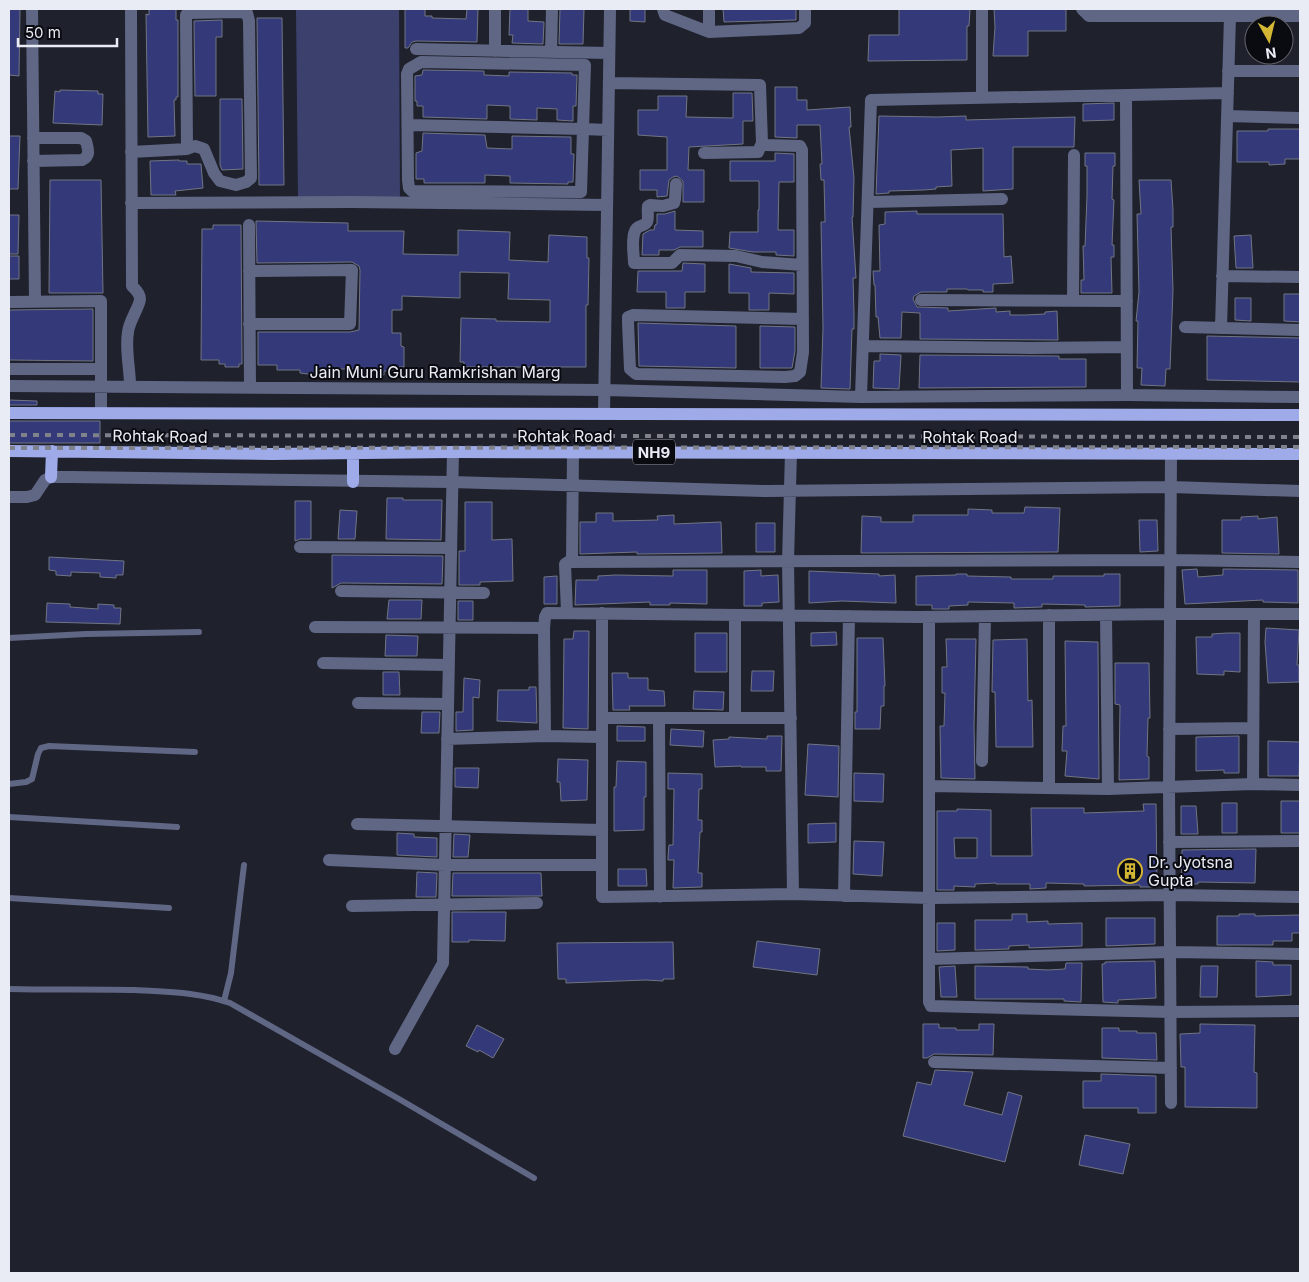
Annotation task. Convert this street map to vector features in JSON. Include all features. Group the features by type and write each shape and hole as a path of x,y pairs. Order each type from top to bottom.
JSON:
{"main road":[{"name":"Rohtak Road","path":"9,413 1300,415"},
{"name":"Rohtak Road","path":"9,451 272,454 453,452 1300,454"},
{"path":"51,477 52,451"},
{"path":"353,453 353,482"}],"street":[{"path":"32,9 35,302"},
{"path":"130,386 130,369 126,347 128,329 140,300 138,293 132,286 131,9"},
{"path":"495,9 495,51"},
{"path":"551,52 552,9"},
{"path":"604,414 610,9"},
{"path":"662,9 665,15 709,32 799,28 805,23 805,9"},
{"path":"709,9 709,32"},
{"path":"982,9 982,98"},
{"path":"1082,9 1089,16 1300,16"},
{"path":"131,152 187,149 195,146 204,149 214,173 220,181 236,184 246,182 252,178 250,21 247,13 206,12 188,13 186,15 187,149"},
{"path":"1221,328 1230,16"},
{"path":"416,49 609,53"},
{"path":"421,62 586,65 583,129 581,192 412,190 409,188 408,180 407,74 409,69 421,62"},
{"path":"1228,71 1300,71"},
{"path":"609,83 760,85 762,143 758,152 704,153"},
{"path":"861,397 871,100 1228,92"},
{"path":"1126,95 1127,395"},
{"path":"1227,116 1300,118"},
{"path":"408,125 608,130"},
{"path":"33,138 80,138 86,141 89,154 82,160 33,161"},
{"path":"762,143 766,146 801,148 803,319 800,395"},
{"path":"1073,301 1074,155"},
{"path":"246,182 248,202"},
{"path":"676,184 676,199 674,203 663,206 648,206 648,221 646,225 635,230 633,239 634,263 672,263 680,255 736,256 762,262 802,265"},
{"path":"868,202 1002,199"},
{"path":"131,202 607,205"},
{"path":"249,225 250,387"},
{"path":"249,271 352,270 350,324 249,324"},
{"path":"1222,276 1300,277"},
{"path":"921,300 1127,301"},
{"path":"9,302 101,301 101,413"},
{"path":"802,369 795,376 786,377 636,374 630,369 628,317 633,315 803,319"},
{"path":"1185,327 1300,330"},
{"path":"863,346 1127,347"},
{"path":"9,369 101,369"},
{"name":"Jain Muni Guru Ramkrishan Marg","path":"9,386 605,390 861,397 1127,395 1300,397"},
{"path":"394,1049 442,964 453,452"},
{"path":"572,562 573,452"},
{"path":"791,452 788,561 793,894"},
{"path":"1171,453 1169,729 1171,1103"},
{"path":"9,497 35,495 45,480 51,477 452,482 790,491 1171,487 1300,491"},
{"path":"300,547 450,548"},
{"path":"567,612 565,564 567,562 1170,560 1300,562"},
{"path":"340,591 484,593"},
{"path":"545,736 544,628 547,613 929,617 1300,614"},
{"path":"602,613 602,898 793,894 930,898 1170,895 1300,897"},
{"path":"1253,784 1254,614"},
{"path":"735,615 735,718"},
{"path":"1106,615 1108,789"},
{"path":"844,896 849,616"},
{"path":"982,761 985,616"},
{"path":"1049,616 1049,787"},
{"path":"929,617 929,1002 933,1007 1170,1012 1300,1011"},
{"path":"315,627 544,628"},
{"path":"323,664 448,665"},
{"path":"358,703 448,704"},
{"path":"602,718 791,718"},
{"path":"659,718 660,897"},
{"path":"1169,729 1253,728"},
{"path":"447,739 545,736 602,737"},
{"path":"930,786 1108,789 1253,784 1300,785"},
{"path":"357,824 602,830"},
{"path":"1170,842 1300,841"},
{"path":"329,860 444,865 602,865"},
{"path":"352,906 537,903"},
{"path":"930,959 1170,952 1300,954"},
{"path":"934,1062 1171,1068"}],"lane":[{"path":"9,638 86,634 199,632"},
{"path":"9,784 32,780 38,754 41,748 48,746 195,752"},
{"path":"9,817 177,827"},
{"path":"224,1001 231,973 244,865"},
{"path":"9,898 169,908"},
{"path":"9,989 175,992 212,997 224,1001 342,1066 534,1178"}],"shaded area":[{"path":"296,9 399,9 400,202 298,202"}],"building":[{"path":"9,9 20,9 19,76 9,75"},
{"path":"149,9 176,9 176,20 178,20 178,97 174,100 175,136 148,137 146,14 149,15"},
{"path":"405,9 425,9 425,16 432,16 432,18 466,19 467,9 478,9 477,42 416,41 412,42 408,48 405,48"},
{"path":"510,9 528,9 528,21 544,22 543,44 512,43 513,35 509,35"},
{"path":"560,9 584,9 583,44 559,44"},
{"path":"630,9 645,9 645,22 630,21"},
{"path":"723,9 796,9 796,20 724,22"},
{"path":"899,9 970,9 969,26 967,26 967,60 868,61 869,35 899,35"},
{"path":"994,9 1066,9 1066,31 1028,31 1028,56 993,56"},
{"path":"257,18 282,18 284,185 259,185"},
{"path":"222,20 222,37 216,37 216,96 195,96 194,21"},
{"path":"423,70 484,71 484,75 509,76 509,72 572,73 572,75 577,75 576,106 573,106 573,121 557,120 557,109 537,108 537,120 510,119 510,106 487,105 487,119 423,117 423,106 417,106 417,101 415,101 415,76 422,75"},
{"path":"775,87 797,87 797,100 807,100 807,110 850,107 851,127 849,127 854,178 852,217 856,278 853,278 854,329 852,329 850,389 821,388 823,328 821,222 825,222 824,180 821,180 820,164 822,164 820,125 797,125 797,138 775,137"},
{"path":"60,90 98,91 98,94 103,94 102,125 53,123 55,91 60,92"},
{"path":"733,93 752,93 753,121 743,121 743,144 689,147 688,170 704,170 704,202 683,202 683,181 677,176 669,180 667,196 657,197 657,190 640,190 640,170 667,170 667,137 638,135 638,110 658,110 658,96 687,96 686,117 733,118"},
{"path":"220,99 242,99 243,169 222,170 220,165"},
{"path":"1114,103 1114,120 1083,121 1083,104"},
{"path":"879,116 966,116 966,120 1075,117 1074,147 1013,147 1013,189 983,191 983,148 951,150 952,186 924,190 889,191 889,193 876,194"},
{"path":"1268,129 1300,129 1300,159 1285,159 1285,164 1269,165 1269,162 1237,162 1237,131 1268,131"},
{"path":"423,133 485,135 487,148 512,149 512,136 571,137 571,154 574,154 573,182 568,182 568,184 510,183 510,176 485,175 485,183 424,183 424,179 416,179 416,153 422,151"},
{"path":"9,136 20,136 18,189 9,189"},
{"path":"775,153 794,154 794,182 779,182 778,230 794,230 794,256 776,255 776,252 753,252 729,248 730,232 758,232 759,210 759,181 730,181 730,161 775,161"},
{"path":"1085,153 1115,153 1112,199 1114,200 1112,245 1114,245 1114,257 1111,257 1112,293 1081,293 1081,280 1084,280 1083,246 1085,246 1087,196"},
{"path":"150,161 187,161 187,164 201,164 203,188 175,191 176,195 151,195"},
{"path":"50,180 101,180 103,293 49,293"},
{"path":"1139,180 1171,180 1173,290 1170,369 1166,369 1165,386 1141,385 1142,368 1137,368 1138,321 1136,321 1139,292 1137,214 1141,214"},
{"path":"675,211 675,230 703,231 703,247 680,247 674,250 659,250 659,255 642,255 643,234 654,230 657,224 657,214"},
{"path":"917,211 917,214 1003,214 1004,257 1011,256 1013,283 993,284 993,292 947,289 947,292 921,292 914,296 913,299 917,307 948,308 948,311 996,308 996,312 1010,311 1010,315 1045,314 1045,312 1057,311 1058,340 920,339 920,313 902,312 901,338 880,338 878,317 876,317 873,271 880,271 879,225 885,224 885,212"},
{"path":"9,215 19,215 18,254 9,254"},
{"path":"256,221 348,223 348,231 404,231 403,254 458,255 458,230 510,232 509,260 548,262 549,235 587,237 587,258 589,258 588,305 586,305 586,367 464,367 464,362 460,362 461,318 550,322 550,300 508,299 509,273 460,272 460,298 402,296 402,310 392,310 392,333 401,333 401,346 404,347 404,367 394,367 394,371 384,371 384,375 361,375 361,369 336,369 336,372 327,372 326,374 308,374 300,373 300,370 277,370 277,365 258,365 258,332 350,332 359,330 360,270 359,266 352,262 257,263"},
{"path":"213,225 241,225 242,364 239,364 239,367 225,367 225,364 219,364 219,360 201,360 202,229 213,229"},
{"path":"1251,235 1253,268 1236,268 1234,236"},
{"path":"9,256 19,256 19,279 9,279"},
{"path":"683,263 705,264 705,292 685,292 685,308 666,308 666,292 637,292 638,271 682,271"},
{"path":"729,264 751,268 751,272 794,273 794,294 769,293 769,310 749,310 749,293 729,293"},
{"path":"1284,294 1300,294 1300,322 1284,321"},
{"path":"1235,298 1251,298 1251,321 1235,320"},
{"path":"93,309 93,361 9,360 9,310"},
{"path":"638,323 736,326 736,368 639,366"},
{"path":"760,326 795,327 795,351 792,368 760,368"},
{"path":"1207,336 1300,338 1300,382 1207,380"},
{"path":"880,354 901,355 899,389 873,388 874,361 880,361"},
{"path":"920,355 1059,356 1059,359 1086,359 1086,387 919,388"},
{"path":"9,400 37,401 37,405 9,405"},
{"path":"9,421 100,421 100,443 9,443"},
{"path":"387,498 442,500 441,540 386,539"},
{"path":"295,501 311,501 311,539 295,541"},
{"path":"465,502 492,502 492,540 512,539 513,581 480,582 480,585 459,585 459,551 465,551"},
{"path":"1025,507 1060,508 1058,552 861,553 862,516 881,517 881,522 913,522 913,515 968,515 968,509 992,510 992,513 1024,513"},
{"path":"340,510 357,511 355,539 338,539"},
{"path":"596,513 613,513 613,521 658,520 657,516 674,515 674,524 721,522 722,553 637,554 637,552 580,554 580,522 596,522"},
{"path":"1258,516 1258,519 1277,517 1279,554 1222,553 1222,520 1241,520 1241,517"},
{"path":"1139,520 1157,520 1158,551 1140,552"},
{"path":"756,523 775,523 775,552 756,552"},
{"path":"332,555 443,556 442,584 341,583 332,588"},
{"path":"49,557 124,561 123,575 116,575 116,578 100,577 100,573 71,572 71,576 56,575 56,571 49,570"},
{"path":"1197,569 1198,577 1223,575 1223,569 1298,570 1298,603 1263,602 1263,600 1185,604 1182,570"},
{"path":"673,570 707,570 707,604 670,603 670,605 650,605 650,602 575,605 576,580 598,580 598,576 616,575 673,576"},
{"path":"761,570 761,576 778,575 779,602 762,603 762,606 744,606 744,571"},
{"path":"809,571 879,574 879,576 895,575 896,603 842,601 809,603"},
{"path":"956,574 1011,577 1011,579 1053,579 1053,576 1104,576 1104,574 1120,574 1120,606 1085,607 1085,605 1042,604 1042,607 1014,608 1014,603 968,602 968,605 949,606 949,609 932,609 932,605 916,605 916,576"},
{"path":"557,576 557,604 544,604 544,577"},
{"path":"389,600 422,600 421,619 387,619"},
{"path":"458,601 473,601 473,620 458,620"},
{"path":"47,603 70,604 70,607 98,609 98,604 114,605 114,608 121,608 120,624 46,622"},
{"path":"1266,628 1299,630 1297,665 1299,665 1299,682 1268,683 1265,642"},
{"path":"574,631 589,631 588,729 563,728 564,639 573,639"},
{"path":"836,632 837,645 811,646 811,633"},
{"path":"695,633 727,633 727,672 695,672"},
{"path":"1240,633 1240,672 1224,671 1224,675 1197,674 1196,637 1212,637 1212,634"},
{"path":"386,635 418,636 417,656 385,656"},
{"path":"857,638 883,638 885,686 884,706 881,706 880,729 855,729 855,712 857,712"},
{"path":"946,639 976,639 975,779 941,778 940,726 944,726 945,693 942,693 942,667 947,667"},
{"path":"1027,639 1028,701 1032,700 1033,747 996,747 995,692 992,692 993,640"},
{"path":"1065,641 1098,642 1099,779 1065,776 1067,751 1062,751 1063,726 1066,726"},
{"path":"1115,663 1149,663 1150,718 1148,718 1147,756 1149,757 1149,779 1119,780 1120,705 1115,704"},
{"path":"752,671 774,671 773,691 751,691"},
{"path":"383,672 399,672 400,695 383,695"},
{"path":"612,673 628,673 628,678 648,678 648,690 664,691 665,706 629,706 630,710 613,710"},
{"path":"464,678 480,680 479,698 473,697 473,730 456,731 456,712 463,712"},
{"path":"529,687 536,687 537,723 497,721 498,690 529,690"},
{"path":"694,691 724,692 723,710 693,709"},
{"path":"422,712 440,712 439,733 421,733"},
{"path":"617,726 645,727 645,741 617,741"},
{"path":"671,729 704,731 703,747 670,745"},
{"path":"767,736 782,736 781,771 766,771 766,767 715,767 713,740 729,739 729,737 767,739"},
{"path":"1239,736 1239,773 1224,773 1224,770 1196,771 1196,737"},
{"path":"1268,741 1300,742 1299,776 1268,776"},
{"path":"808,744 839,746 838,797 805,795"},
{"path":"558,759 588,760 587,800 561,801 560,782 557,782"},
{"path":"617,761 646,762 644,830 614,831 614,787 616,787"},
{"path":"455,768 479,768 478,788 455,787"},
{"path":"668,773 702,774 702,789 699,789 698,820 702,820 702,832 700,832 698,873 702,873 702,887 673,888 674,860 668,860 668,857 669,845 673,845 674,789 668,789"},
{"path":"854,773 884,774 883,802 854,801"},
{"path":"1281,801 1300,801 1300,833 1281,833"},
{"path":"1222,803 1237,803 1237,833 1222,833"},
{"path":"1143,804 1156,804 1157,887 1140,887 1140,885 1084,886 1084,884 1046,883 1046,888 1030,889 1030,884 996,883 975,884 975,887 954,886 954,890 937,890 937,811 957,811 957,809 991,810 991,856 1032,856 1031,808 1084,808 1084,813 1144,811","holes":["954,838 977,838 977,858 955,858"]},
{"path":"1181,806 1196,806 1198,834 1181,834"},
{"path":"836,823 836,842 808,843 808,824"},
{"path":"397,833 414,834 414,837 437,838 437,857 397,855"},
{"path":"454,834 470,835 468,857 453,857"},
{"path":"854,841 884,842 882,876 853,874"},
{"path":"1256,849 1255,883 1198,882 1198,884 1181,884 1182,850"},
{"path":"618,869 646,869 647,886 618,886"},
{"path":"417,872 437,873 436,897 416,897"},
{"path":"453,873 541,873 542,896 452,896"},
{"path":"452,912 506,912 505,941 469,940 469,942 452,942"},
{"path":"1012,914 1027,914 1027,922 1048,921 1048,924 1082,923 1082,946 1029,948 1029,945 1009,946 1009,949 975,950 975,920 1012,920"},
{"path":"1239,914 1255,914 1255,916 1300,915 1300,933 1292,933 1292,941 1273,941 1273,945 1217,945 1217,916 1239,916"},
{"path":"1106,918 1155,918 1155,944 1106,946"},
{"path":"937,923 955,923 955,950 937,951"},
{"path":"757,941 820,949 817,975 753,967"},
{"path":"673,942 674,979 663,979 663,981 566,983 566,979 558,979 557,943"},
{"path":"1155,961 1156,998 1118,1000 1118,1003 1103,1002 1102,964 1105,964 1105,962"},
{"path":"1256,961 1273,962 1273,965 1291,965 1291,995 1256,997"},
{"path":"1066,963 1082,963 1081,1002 1064,1001 1064,999 975,999 975,966 1028,967 1028,969 1048,970 1065,969"},
{"path":"955,966 957,997 941,997 939,967"},
{"path":"1201,966 1218,966 1217,997 1200,997"},
{"path":"923,1024 939,1024 939,1028 956,1028 956,1030 979,1030 979,1024 994,1024 993,1055 934,1054 923,1058"},
{"path":"1200,1024 1255,1025 1254,1072 1257,1073 1257,1108 1185,1107 1185,1067 1181,1067 1180,1034 1200,1033"},
{"path":"477,1025 504,1039 493,1058 479,1050 478,1052 466,1046"},
{"path":"1102,1028 1119,1028 1119,1031 1137,1031 1137,1033 1156,1033 1157,1060 1102,1058"},
{"path":"935,1070 973,1072 964,1105 1002,1115 1008,1092 1022,1096 1005,1162 903,1136 917,1082 931,1085"},
{"path":"1101,1074 1156,1076 1156,1113 1138,1113 1138,1108 1083,1108 1083,1081 1101,1081"},
{"path":"1085,1135 1130,1144 1123,1174 1079,1165"}],"railway":[{"path":"9,435 1300,437"},
{"path":"9,448 1300,447"}],"place":[{"name":"Dr. Jyotsna Gupta","path":"1130,871"}]}
